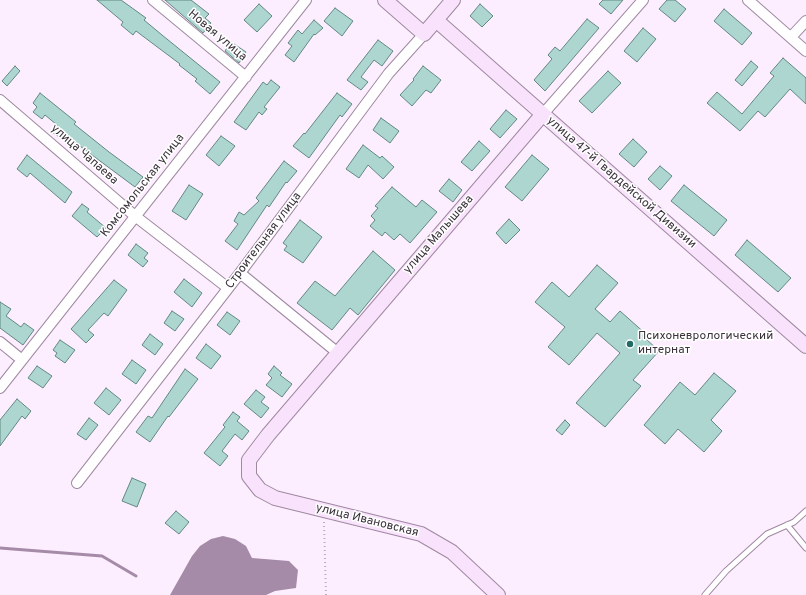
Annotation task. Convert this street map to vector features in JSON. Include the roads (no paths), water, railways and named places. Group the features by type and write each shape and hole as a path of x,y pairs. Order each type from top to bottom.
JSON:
{"street":[{"name":"Новая улица","path":"153,0 246,77"},
{"name":"Комсомольская улица","path":"0,388 306,0"},
{"path":"385,0 424,34"},
{"name":"Строительная улица","path":"77,483 240,273 389,73 453,0"},
{"name":"улица Малышева","path":"249,476 249,460 268,435 642,0"},
{"path":"748,0 806,51"},
{"name":"улица 47-й Гвардейской Дивизии","path":"436,20 806,346"},
{"path":"791,38 806,21"},
{"name":"улица Чапаева","path":"0,100 135,216 228,288"},
{"path":"240,273 338,352"},
{"path":"0,342 22,360"},
{"name":"улица Ивановская","path":"249,476 260,490 275,498 421,534 452,552 498,595"}],"lane":[{"path":"705,595 726,571 767,534 794,522 806,511"},
{"path":"787,525 806,548"}],"waterway":[{"path":"0,548 102,556 136,576"}],"place":[{"name":"Психоневрологический интернат","path":"630,344"}]}
